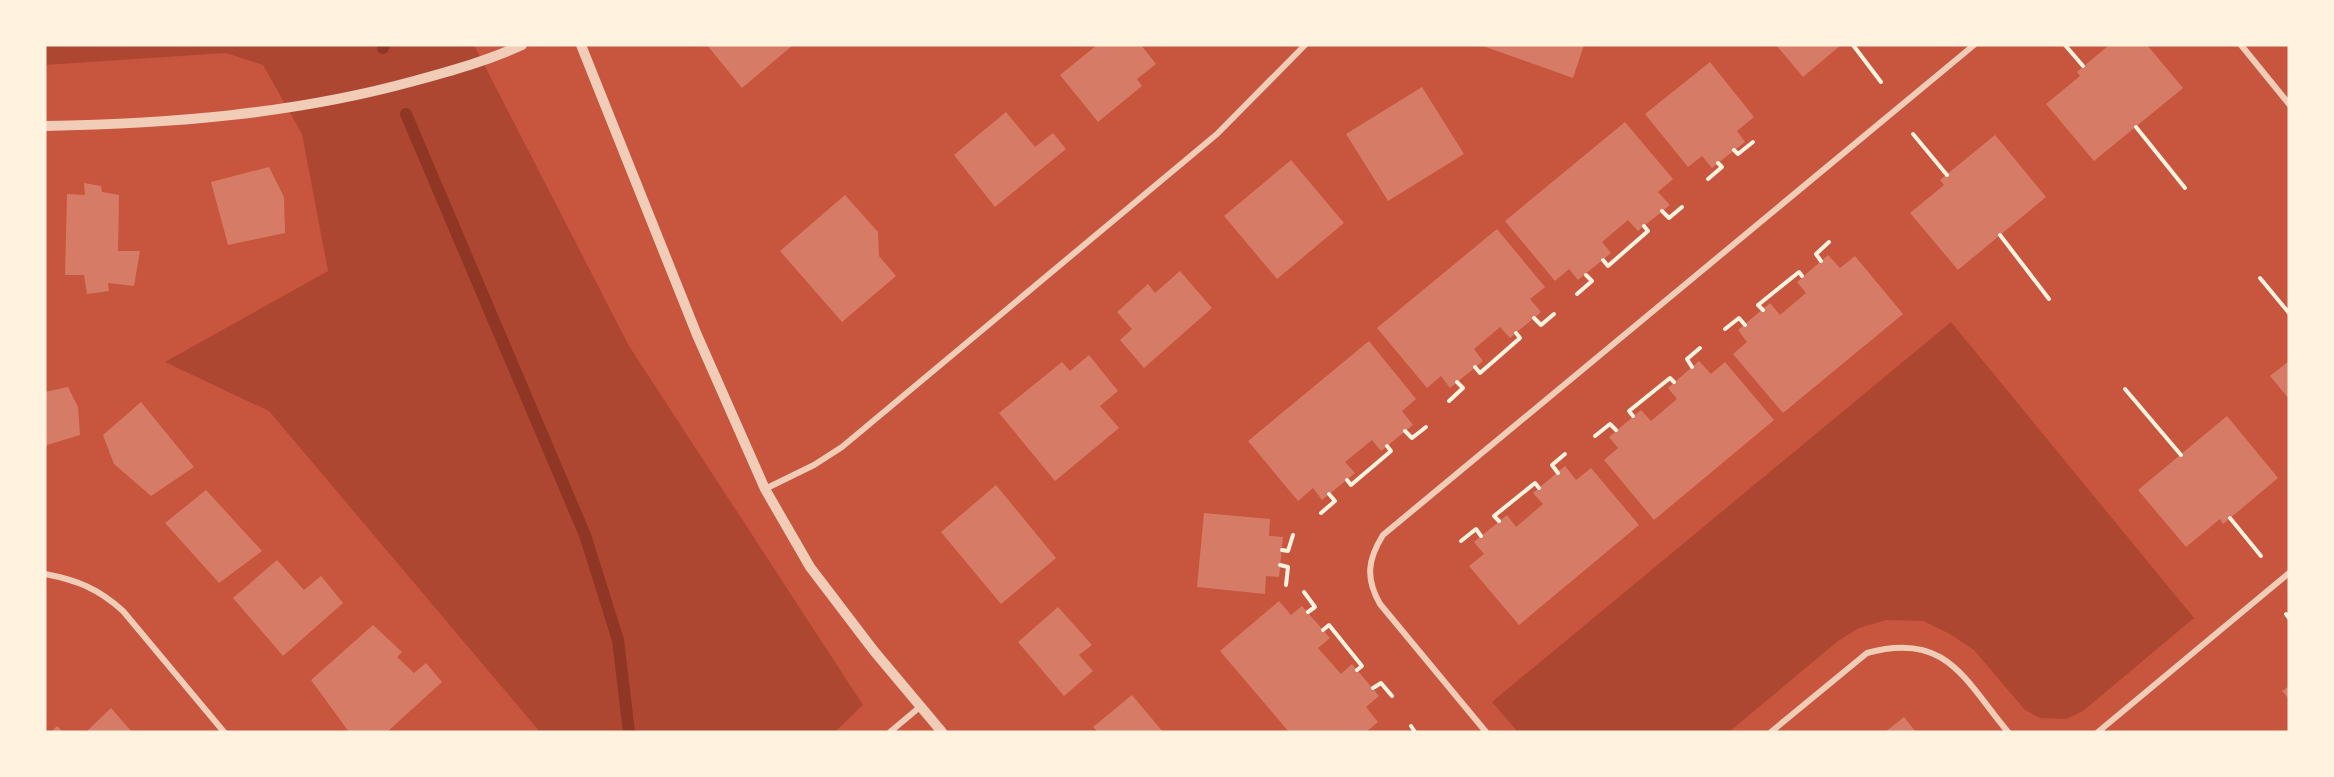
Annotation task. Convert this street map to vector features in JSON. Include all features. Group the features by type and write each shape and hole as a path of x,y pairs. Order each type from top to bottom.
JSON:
{"street":[{"path":"45,126 139,123 242,114 328,102 458,69 522,45"},
{"path":"580,45 697,334 765,489 810,567 942,732"},
{"path":"765,489 814,465 842,447 1217,134 1305,45"},
{"path":"1486,732 1380,604 1374,592 1369,564 1383,535 1974,45"},
{"path":"2241,45 2289,104"},
{"path":"2098,732 2289,573"},
{"path":"45,574 86,584 109,598 123,611 224,732"},
{"path":"1771,732 1867,653 1886,648 1907,647 1924,648 1942,657 1958,672 2008,732"},
{"path":"890,732 921,706"}],"path":[{"path":"1853,45 1881,82"},
{"path":"2065,45 2083,66"},
{"path":"2136,127 2185,188"},
{"path":"1913,134 1947,175"},
{"path":"1734,150 1738,154 1752,142"},
{"path":"1708,179 1722,167 1718,163"},
{"path":"1662,211 1669,218 1682,207"},
{"path":"1603,260 1608,266 1648,231 1644,226"},
{"path":"2000,235 2049,299"},
{"path":"1821,261 1816,254 1829,242"},
{"path":"1763,310 1758,305 1799,272 1802,276"},
{"path":"1578,294 1592,281 1586,275"},
{"path":"2260,278 2289,313"},
{"path":"1534,318 1541,325 1554,314"},
{"path":"1725,329 1739,318 1745,325"},
{"path":"1475,367 1480,373 1520,339 1516,333"},
{"path":"1692,367 1687,360 1700,348"},
{"path":"1633,416 1629,411 1670,378 1674,382"},
{"path":"1449,401 1463,388 1457,382"},
{"path":"2125,388 2181,455"},
{"path":"1595,435 1610,424 1616,430"},
{"path":"1405,431 1412,438 1426,427"},
{"path":"1347,480 1351,485 1373,467 1391,451 1387,446"},
{"path":"1558,473 1552,465 1565,454"},
{"path":"1499,521 1494,516 1535,483 1539,488"},
{"path":"1321,513 1335,501 1329,494"},
{"path":"2230,518 2261,556"},
{"path":"1461,541 1476,529 1481,536"},
{"path":"1281,550 1288,550 1293,535"},
{"path":"1280,565 1287,567 1286,585"},
{"path":"1304,592 1315,607 1308,612"},
{"path":"1323,630 1329,625 1362,666 1357,670"},
{"path":"1372,688 1381,683 1392,696"},
{"path":"1411,726 1416,732"}],"shaded area":[{"path":"45,45 474,45 629,346 863,705 835,732 540,732 269,411 165,362 328,271 302,134 263,65 226,53 45,65"},
{"path":"1951,322 2194,618 2083,711 2066,719 2040,718 2025,710 1974,650 1950,634 1923,621 1886,620 1859,628 1838,641 1729,732 1518,732 1492,702"}],"building":[{"path":"707,45 793,45 742,88"},
{"path":"1097,45 1141,45 1156,64 1137,79 1142,86 1098,122 1060,75"},
{"path":"1480,45 1584,45 1573,78"},
{"path":"1776,45 1841,45 1803,77"},
{"path":"2109,45 2147,45 2183,88 2094,161 2046,104 2080,76 2077,72"},
{"path":"1710,62 1754,117 1737,131 1745,142 1712,168 1702,156 1688,167 1645,114"},
{"path":"1422,87 1464,154 1388,201 1346,134"},
{"path":"1006,112 1035,147 1053,133 1066,149 995,207 954,155"},
{"path":"1625,122 1673,179 1658,192 1670,205 1638,231 1628,220 1602,242 1611,253 1578,280 1569,269 1555,281 1505,221"},
{"path":"1995,135 2046,197 1958,270 1910,213 1944,185 1940,180"},
{"path":"1291,160 1344,223 1277,279 1224,216"},
{"path":"269,167 284,197 285,233 228,245 211,182"},
{"path":"84,183 101,186 102,192 119,195 118,251 140,251 134,286 108,283 109,291 87,294 84,275 65,275 67,194 85,195"},
{"path":"845,195 878,232 879,256 896,276 842,322 780,251"},
{"path":"1497,229 1545,287 1530,299 1541,312 1510,338 1500,327 1474,349 1483,361 1450,388 1441,376 1427,388 1377,328"},
{"path":"1828,255 1840,268 1855,256 1903,314 1783,413 1733,354 1747,342 1738,330 1770,303 1780,315 1806,293 1797,282"},
{"path":"1180,271 1212,308 1144,368 1120,340 1132,329 1117,312 1148,284 1155,293"},
{"path":"1369,341 1416,399 1402,411 1413,425 1381,451 1372,440 1345,462 1355,473 1322,500 1313,488 1298,501 1248,441"},
{"path":"1089,355 1118,391 1100,406 1119,428 1055,481 999,413 1062,362 1070,371"},
{"path":"1699,361 1711,374 1725,362 1774,420 1654,520 1604,460 1618,448 1609,437 1641,410 1651,421 1677,399 1668,388"},
{"path":"2289,361 2289,399 2270,376"},
{"path":"68,387 78,407 80,435 47,445 45,453 45,392"},
{"path":"141,402 194,467 151,496 114,464 103,435"},
{"path":"2227,416 2278,478 2223,524 2220,519 2186,547 2138,490"},
{"path":"1565,466 1576,480 1591,468 1639,525 1519,625 1469,566 1484,554 1474,542 1507,515 1516,527 1543,504 1533,493"},
{"path":"996,485 1056,558 1001,604 941,532"},
{"path":"206,490 262,551 219,583 165,523"},
{"path":"1204,513 1270,519 1269,536 1283,537 1279,577 1266,576 1265,594 1197,587"},
{"path":"277,560 304,590 321,576 343,603 283,656 233,598"},
{"path":"1279,601 1291,615 1302,606 1330,638 1318,648 1341,674 1352,664 1379,696 1366,707 1378,722 1366,732 1289,732 1220,651"},
{"path":"1058,607 1092,645 1079,655 1093,671 1064,696 1018,642"},
{"path":"373,625 402,652 397,657 414,673 426,663 442,682 387,732 349,732 311,680"},
{"path":"2289,686 2289,699 2282,691"},
{"path":"1132,695 1163,732 1098,732 1093,727"},
{"path":"111,708 132,732 86,732"},
{"path":"1904,717 1916,732 1885,732"},
{"path":"57,726 63,732 51,732"}],"waterway":[{"path":"406,114 585,535 618,640 629,732"}]}
